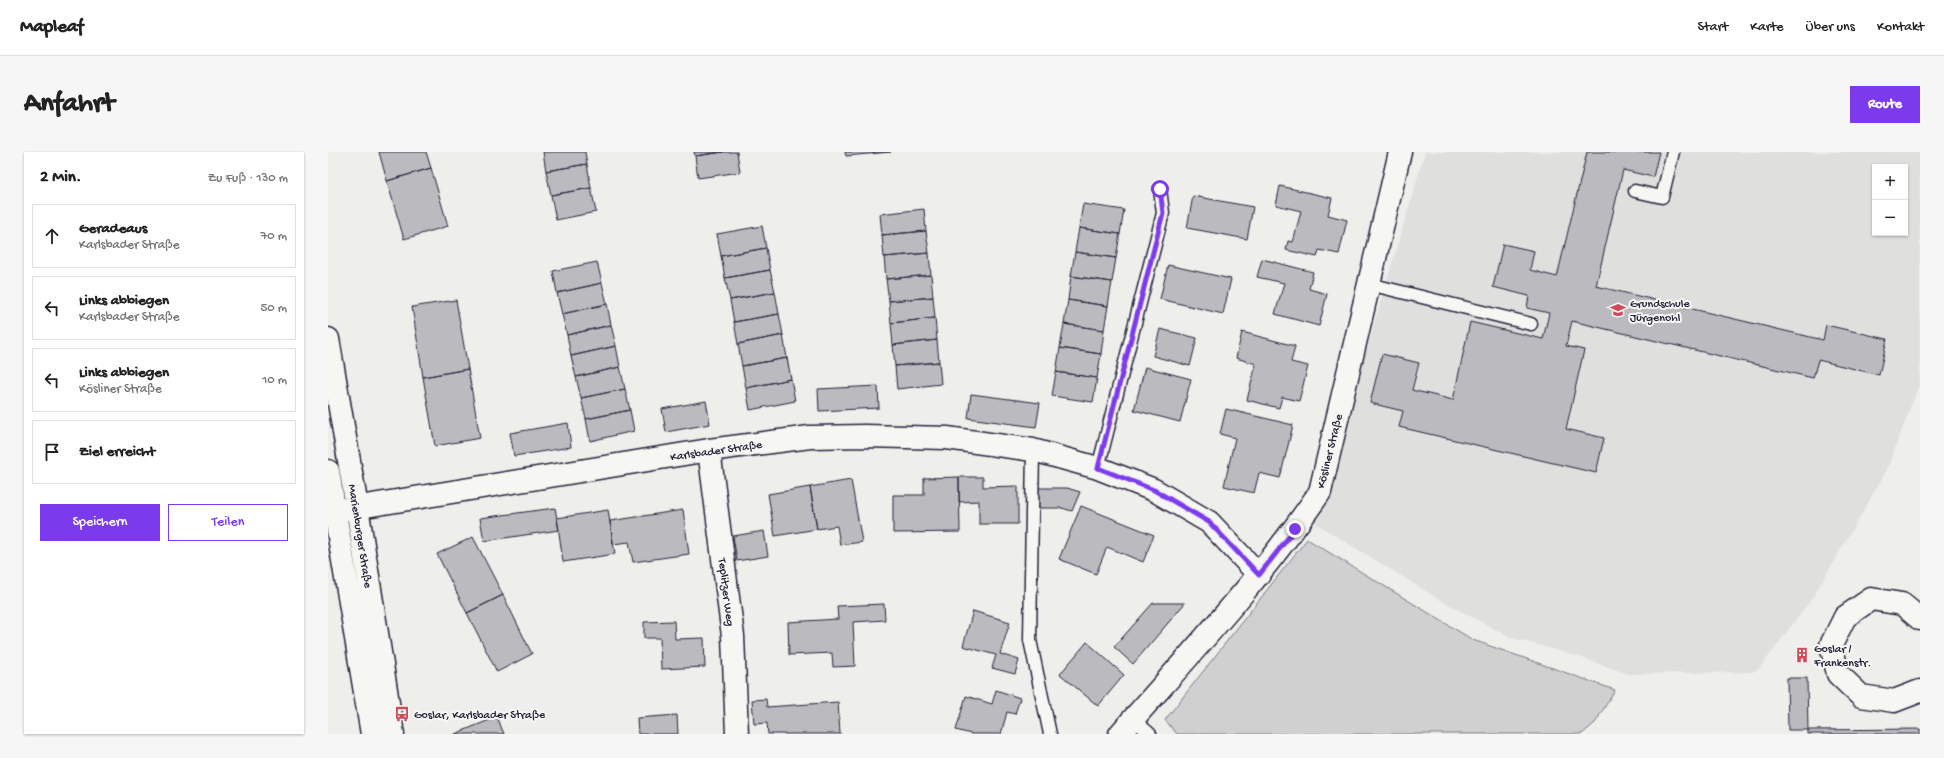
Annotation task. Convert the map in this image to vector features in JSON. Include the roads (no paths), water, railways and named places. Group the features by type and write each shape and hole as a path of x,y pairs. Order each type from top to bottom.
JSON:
{"street":[{"name":"Kösliner Straße","path":"1127,727 1259,575 1295,529 1320,492 1400,152"},
{"name":"Marienburger Straße","path":"328,339 357,507 392,734"},
{"name":"Karlsbader Straße","path":"335,511 709,450 810,437 865,436 947,438 1033,450 1098,468 1154,490 1209,522 1259,575"},
{"name":"Teplitzer Weg","path":"709,450 732,636 737,734"},
{"name":"Marienburger Straße","path":"328,471 372,734"},
{"path":"1920,619 1902,604 1871,599 1845,617 1831,645 1838,674 1861,696 1894,701 1920,691"}],"lane":[{"path":"1635,191 1662,198 1673,152"},
{"path":"1098,468 1163,213 1160,189"},
{"path":"1369,284 1531,324"},
{"path":"1033,450 1030,640 1050,734"},
{"path":"1127,727 1150,734"}],"place":[{"name":"Grundschule Jürgenohl","path":"1618,310"},
{"name":"Goslar / Frankenstr.","path":"1802,655"},
{"name":"Goslar, Karlsbader Straße","path":"402,714"}]}
